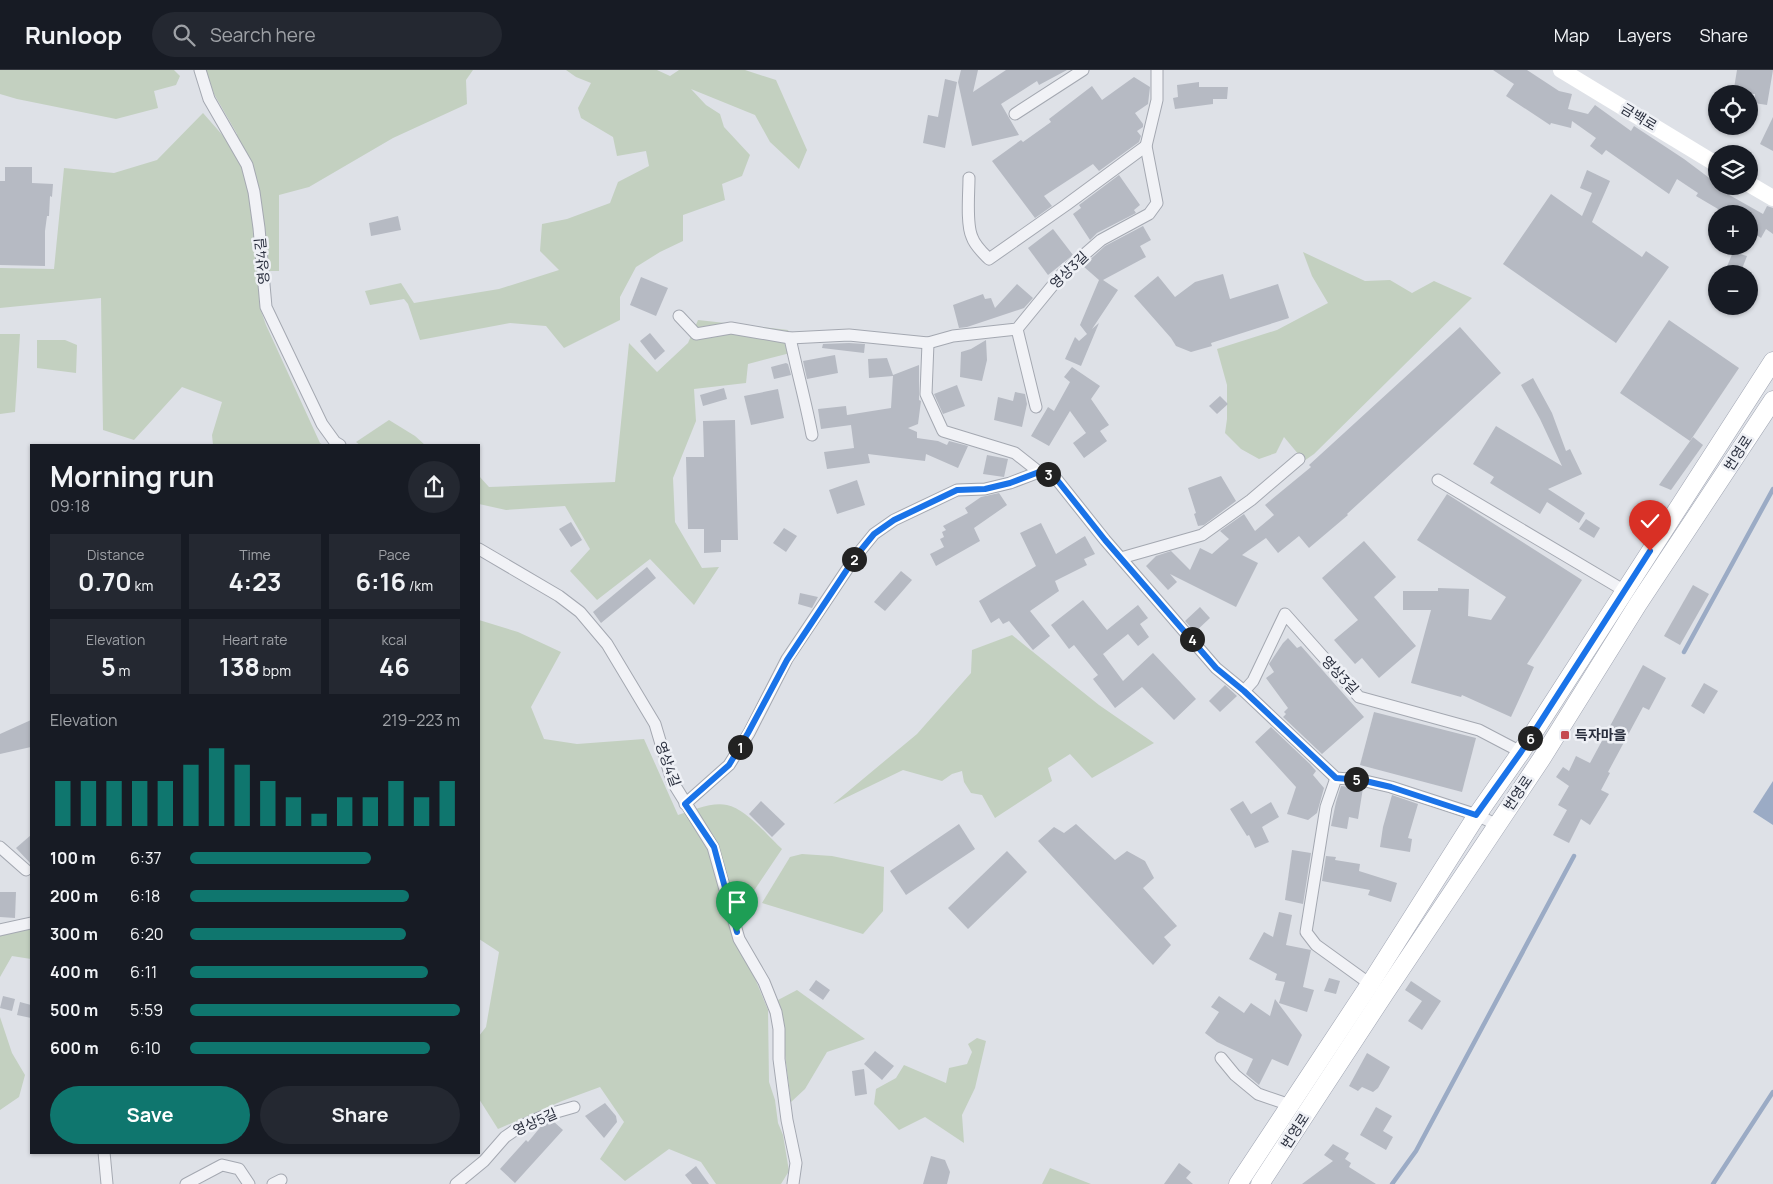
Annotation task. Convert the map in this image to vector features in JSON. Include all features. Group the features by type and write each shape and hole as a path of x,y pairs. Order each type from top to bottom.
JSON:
{"main road":[{"name":"번영로","path":"1238,1184 1370,984 1476,815 1521,752 1773,361"},
{"name":"번영로","path":"1260,1184 1542,758 1638,604 1773,400"}],"street":[{"name":"영상4길","path":"200,70 209,99 247,166 254,192 259,228 266,307 322,424 338,444"},
{"path":"1015,114 1067,74 1083,70"},
{"name":"영상3길","path":"1017,329 1062,274 1101,240 1149,214 1157,203 1146,146 1157,100 1157,70"},
{"name":"금백로","path":"1561,70 1708,159"},
{"path":"969,178 971,237 981,252 989,259 1146,146"},
{"path":"1758,189 1773,198"},
{"path":"679,316 696,334 731,328 790,338 849,335 928,343 953,336 1017,329 1036,407"},
{"path":"790,338 800,384 806,400 812,435"},
{"path":"928,343 926,394 943,431 1015,454 1039,472 1054,476 1105,540 1216,668 1244,691 1336,778 1368,782 1476,815 1497,825"},
{"path":"1121,558 1202,535 1251,500 1299,459"},
{"path":"685,804 729,765 787,660 856,556 874,534 894,520 957,490 985,489 1039,472"},
{"path":"1438,480 1625,590"},
{"name":"영상4길","path":"480,550 559,596 580,612 607,644 655,724 672,781 714,847 739,939 764,982 776,1012 779,1029 779,1059 786,1113 796,1163 793,1184"},
{"name":"영상3길","path":"1244,691 1253,681 1285,614 1359,697 1479,730 1521,752"},
{"path":"1336,778 1326,807 1306,932 1316,945 1370,984"},
{"path":"0,847 26,870"},
{"path":"0,930 30,923"},
{"path":"1222,1058 1235,1075 1258,1094 1290,1106"},
{"name":"영상5길","path":"456,1184 484,1161 505,1137 521,1126 546,1114 574,1107"},
{"path":"104,1154 107,1184"},
{"path":"186,1184 222,1165 239,1168 250,1184"}],"green space":[{"path":"0,70 174,70 180,76 176,85 154,91 158,108 116,119 0,94"},
{"path":"206,70 473,70 466,80 467,104 393,138 309,187 279,195 279,271 258,271 260,308 266,325 322,444 213,444 212,435 222,402 182,387 134,440 103,430 101,298 0,308 0,268 54,269 64,168 114,173 157,160 203,113 225,138 237,134 214,94"},
{"path":"566,70 657,70 670,76 679,70 745,70 776,80 807,150 799,169 770,142 755,115 691,89 706,105 720,114 724,127 750,155 742,176 722,184 725,200 683,215 683,241 660,252 636,267 620,297 620,320 564,348 546,326 510,323 420,340 408,304 404,299 370,305 365,291 401,283 414,303 499,289 559,270 540,251 542,224 567,219 610,203 618,182 649,166 646,151 617,156 613,137 581,118 578,108 591,83 576,77"},
{"path":"1303,252 1365,281 1390,280 1412,293 1434,281 1472,298 1314,454 1304,461 1284,437 1276,453 1259,459 1241,449 1225,433 1227,385 1217,349 1277,330 1328,303 1312,276"},
{"path":"698,320 788,330 798,351 748,364 746,383 694,389 696,421 673,478 675,522 702,568 719,567 694,605 650,559 597,600 570,571 590,549 565,506 506,510 480,504 480,477 489,487 615,482 629,343 657,372 688,343"},
{"path":"0,334 20,334 15,412 0,414"},
{"path":"37,340 65,340 77,345 76,373 37,368"},
{"path":"389,420 415,436 424,444 359,444 356,442"},
{"path":"480,620 518,632 561,652 531,707 544,739 577,744 644,739 678,815 702,807 721,804 734,807 749,817 782,849 739,913 727,921 751,969 768,1010 769,1082 775,1100 778,1123 783,1135 789,1171 781,1184 716,1184 701,1162 669,1149 625,1181 600,1159 624,1122 600,1087 562,1101 498,1129 480,1101 480,1035 486,1027 499,952 480,940"},
{"path":"1012,635 1099,705 1154,743 1092,778 1070,754 1048,768 1052,781 995,818 982,795 971,793 964,782 962,771 952,774 942,781 903,770 833,804 917,734 971,673 972,650"},
{"path":"802,854 832,856 884,867 883,911 863,934 762,903 790,857"},
{"path":"18,920 30,927 30,959 12,956 0,977 0,925"},
{"path":"797,990 865,1039 827,1052 805,1089 791,1102 778,1000"},
{"path":"0,1017 12,1053 25,1075 19,1097 0,1110"},
{"path":"977,1038 986,1041 975,1088 962,1115 964,1143 925,1117 899,1130 874,1104 876,1089 896,1078 904,1065 946,1083 949,1068 967,1064 972,1052 968,1044"},
{"path":"1050,1168 1091,1184 1042,1184"}],"water":[{"path":"1773,781 1773,825 1753,812"}],"building":[{"path":"961,70 978,70 973,92 1006,70 1067,70 1039,85 1037,81 1001,104 1019,135 972,146 958,82"},
{"path":"1493,70 1527,70 1559,91 1572,94 1568,109 1588,114 1595,105 1631,131 1634,126 1708,177 1708,195 1729,195 1747,205 1711,205 1696,196 1698,193 1677,179 1669,194 1606,150 1602,155 1590,146 1596,138 1572,121 1571,128 1551,123 1550,125 1506,96 1514,84"},
{"path":"1737,70 1773,70 1767,105 1758,104 1758,85 1734,85"},
{"path":"1134,77 1150,87 1148,104 1135,113 1143,124 1143,127 1137,131 1141,136 1139,142 1099,171 1093,164 1044,196 1052,206 1035,218 992,161 1021,140 1023,142 1051,122 1049,119 1092,86 1102,100"},
{"path":"945,79 957,82 945,148 923,143 928,115 938,117"},
{"path":"1199,82 1199,87 1228,87 1227,99 1213,99 1213,104 1175,109 1173,98 1178,97 1177,85"},
{"path":"1773,117 1773,151 1760,144"},
{"path":"5,167 32,167 32,183 53,184 45,231 45,266 0,265 0,181 5,181"},
{"path":"1587,170 1610,181 1592,222 1642,257 1646,251 1669,267 1616,343 1503,264 1551,194 1582,216 1592,193 1580,188"},
{"path":"1119,175 1140,205 1134,210 1136,213 1097,233 1090,240 1073,214 1081,208 1079,205"},
{"path":"1767,206 1773,208 1773,234 1766,229 1761,238 1758,236 1758,211 1763,214"},
{"path":"398,216 401,230 371,236 369,223"},
{"path":"1143,226 1151,240 1140,246 1146,257 1103,280 1118,290 1092,329 1099,323 1081,366 1065,359 1075,337 1079,341 1087,334 1080,325 1099,280 1083,266 1105,246"},
{"path":"1053,229 1073,255 1048,275 1028,248"},
{"path":"1732,255 1747,256 1744,265 1728,265"},
{"path":"1223,274 1230,299 1278,284 1289,318 1211,343 1212,346 1191,352 1176,346 1134,296 1158,276 1175,297 1195,282"},
{"path":"641,277 668,288 656,316 630,305"},
{"path":"1017,284 1033,298 1024,308 959,328 953,305 983,294 985,299 991,298 995,308"},
{"path":"1669,320 1739,368 1690,441 1620,393"},
{"path":"1460,327 1501,373 1348,515 1309,548 1299,536 1278,553 1266,538 1242,555 1258,563 1236,607 1170,574 1177,582 1168,590 1146,566 1156,556 1171,551 1190,570 1200,548 1212,554 1229,539 1220,531 1244,514 1255,531 1274,515 1265,505 1311,467 1309,465"},
{"path":"650,333 665,351 655,360 640,341"},
{"path":"986,340 987,360 982,381 960,377 961,352 971,349"},
{"path":"823,344 865,344 864,353 822,348"},
{"path":"835,355 838,373 807,379 803,361"},
{"path":"887,358 893,375 919,365 919,400 921,401 918,424 908,428 917,432 917,438 938,441 947,445 949,441 968,446 958,468 926,454 925,461 868,454 870,463 827,469 824,452 854,448 851,425 821,429 818,409 846,406 847,415 891,408 893,376 869,378 868,359"},
{"path":"786,363 791,375 774,379 771,367"},
{"path":"1072,367 1100,386 1091,399 1109,425 1100,431 1107,441 1084,458 1073,443 1086,433 1070,411 1049,446 1031,436 1048,407 1054,411 1070,382 1064,377"},
{"path":"1533,378 1552,413 1566,451 1570,449 1582,474 1548,489 1585,513 1579,523 1547,502 1540,514 1490,483 1494,477 1473,464 1496,426 1562,466 1540,419 1521,385"},
{"path":"957,385 965,406 943,414 934,394"},
{"path":"724,388 727,399 703,406 700,395"},
{"path":"778,389 784,418 751,425 744,396"},
{"path":"1015,392 1025,394 1027,404 1022,427 994,420 998,397 1013,401"},
{"path":"1220,396 1228,404 1217,414 1209,406"},
{"path":"735,420 738,540 721,540 721,552 704,553 704,529 688,529 686,457 704,457 703,421"},
{"path":"1693,437 1703,445 1671,490 1659,485"},
{"path":"987,455 1008,459 1004,477 983,474"},
{"path":"1221,476 1236,501 1204,525 1198,526 1188,488"},
{"path":"857,480 865,505 837,514 829,490"},
{"path":"999,493 1007,505 974,528 980,541 936,566 930,554 944,547 940,539 944,537 942,532 946,530 943,526 968,513 965,508 981,497"},
{"path":"1447,494 1582,580 1527,664 1534,667 1511,717 1462,695 1461,697 1411,683 1431,610 1403,610 1403,591 1438,591 1438,588 1469,589 1468,616 1491,620 1506,597 1417,540"},
{"path":"1586,519 1600,528 1594,538 1579,529"},
{"path":"571,522 582,540 571,547 559,529"},
{"path":"1041,523 1056,554 1085,536 1095,554 1084,559 1087,565 1055,581 1059,591 1030,611 1050,636 1033,650 1009,621 1003,624 999,618 991,623 979,601 1036,566 1020,533"},
{"path":"784,528 797,536 786,552 773,543"},
{"path":"1364,541 1396,577 1374,597 1416,646 1379,678 1362,658 1355,664 1334,640 1358,620 1322,578"},
{"path":"647,567 656,578 601,623 593,612"},
{"path":"901,571 912,580 885,611 874,602"},
{"path":"1693,585 1709,594 1680,645 1664,636"},
{"path":"800,593 818,597 812,608 798,604"},
{"path":"1083,600 1107,630 1138,605 1148,618 1140,624 1149,637 1138,646 1128,634 1103,654 1123,681 1153,653 1196,699 1174,720 1142,687 1115,708 1093,679 1098,675 1074,645 1069,649 1051,625"},
{"path":"1200,607 1210,618 1195,632 1185,621"},
{"path":"1288,638 1297,648 1301,646 1364,717 1322,754 1283,717 1286,714 1284,712 1288,708 1266,678 1274,672 1269,664"},
{"path":"1643,665 1666,678 1649,710 1643,707 1608,772 1610,773 1601,790 1609,794 1590,825 1581,819 1569,843 1553,835 1567,810 1558,805 1569,786 1556,777 1563,767 1569,771 1576,756 1590,763"},
{"path":"1704,683 1718,691 1704,714 1691,706"},
{"path":"1225,685 1237,696 1220,712 1209,701"},
{"path":"1374,712 1476,738 1462,792 1360,765"},
{"path":"30,720 30,747 0,754 0,734"},
{"path":"1271,727 1310,764 1316,771 1313,775 1324,788 1317,813 1308,820 1287,814 1296,787 1255,742"},
{"path":"1341,786 1363,788 1358,819 1349,817 1347,829 1331,826"},
{"path":"1392,795 1418,804 1408,838 1412,839 1410,852 1380,847 1383,827"},
{"path":"761,801 785,824 772,837 749,814"},
{"path":"1243,801 1251,814 1271,802 1279,817 1262,827 1269,842 1255,848 1249,835 1247,836 1230,809"},
{"path":"959,824 975,849 906,895 890,871"},
{"path":"1076,824 1115,860 1127,851 1145,861 1154,878 1143,888 1177,926 1164,937 1171,945 1153,965 1038,841 1054,827 1064,833"},
{"path":"30,836 30,863 16,848"},
{"path":"1292,850 1311,853 1303,904 1285,900"},
{"path":"1007,851 1027,872 968,929 948,908"},
{"path":"1326,856 1336,857 1335,860 1360,864 1359,871 1397,883 1391,902 1368,895 1370,890 1322,881"},
{"path":"0,892 16,892 15,918 0,917"},
{"path":"1279,912 1292,915 1286,945 1311,950 1303,987 1314,990 1307,1012 1279,1003 1285,982 1275,980 1277,974 1249,959 1264,932 1273,937"},
{"path":"1329,978 1340,981 1336,994 1324,991"},
{"path":"816,980 830,990 823,1000 809,990"},
{"path":"1411,981 1441,1001 1422,1030 1408,1021 1422,1001 1405,990"},
{"path":"3,996 15,999 12,1011 0,1008"},
{"path":"1219,996 1244,1013 1251,1003 1270,1016 1275,999 1302,1035 1288,1066 1272,1059 1259,1085 1246,1074 1253,1059 1217,1042 1205,1033 1219,1012 1211,1007"},
{"path":"20,1002 30,1005 30,1018 17,1015"},
{"path":"875,1051 894,1066 882,1080 864,1064"},
{"path":"1367,1053 1390,1067 1378,1088 1373,1092 1362,1087 1358,1091 1349,1086"},
{"path":"864,1069 867,1094 855,1096 852,1071"},
{"path":"605,1103 616,1116 617,1122 604,1138 585,1116"},
{"path":"1376,1107 1392,1116 1383,1131 1393,1137 1386,1150 1360,1135"},
{"path":"553,1121 563,1130 515,1183 500,1169 526,1140 528,1142 543,1124"},
{"path":"1333,1144 1349,1153 1345,1159 1351,1163 1349,1167 1376,1184 1302,1184 1333,1161 1324,1155"},
{"path":"931,1156 945,1160 950,1172 947,1184 923,1184"},
{"path":"1179,1163 1191,1172 1186,1178 1193,1184 1164,1184"},
{"path":"696,1166 709,1184 692,1184 685,1175"}],"waterway":[{"path":"1684,652 1773,489"},
{"path":"1392,1184 1416,1151 1574,856"},
{"path":"1713,1184 1773,1092"}],"place":[{"name":"득자마을","path":"1565,735"}],"route":[{"path":"737,932 714,847 685,804 729,765 787,660 856,556 874,534 894,520 940,497 957,490 985,489 1010,483 1039,472 1054,476 1105,540 1216,668 1244,691 1336,778 1361,780 1391,787 1476,815 1521,752 1650,551"}]}
